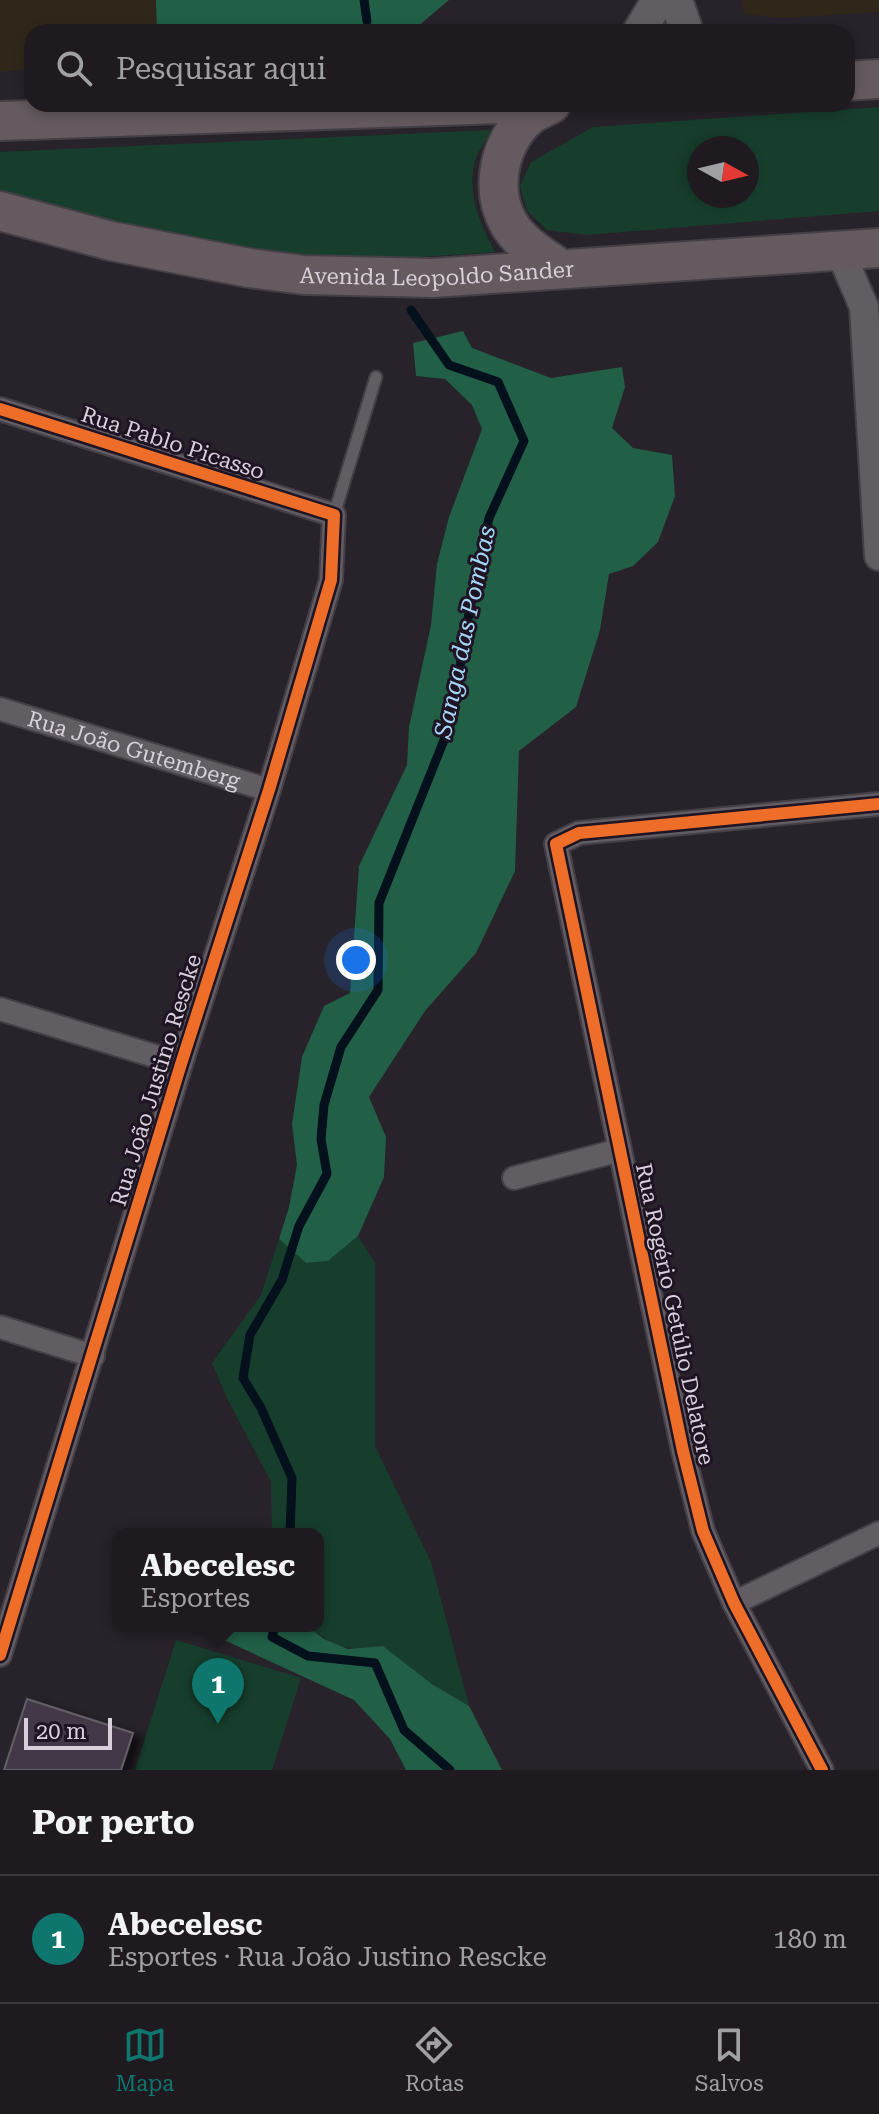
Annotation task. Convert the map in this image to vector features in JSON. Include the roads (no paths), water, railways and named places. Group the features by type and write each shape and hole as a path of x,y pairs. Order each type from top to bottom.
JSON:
{"highway":[{"path":"855,80 879,79"},
{"path":"0,121 265,112"},
{"path":"536,112 510,138 499,166 499,196 509,224 529,247 561,269"},
{"name":"Avenida Leopoldo Sander","path":"0,211 111,241 249,268 304,275 433,278 879,248"}],"main road":[{"path":"644,24 658,0"},
{"path":"676,0 684,24"}],"street":[{"path":"840,251 864,307 879,556"},
{"name":"Rua Pablo Picasso","path":"0,409 334,515"},
{"name":"Rua João Justino Rescke","path":"0,1655 7,1606 93,1356 331,580 334,515"},
{"name":"Rua João Gutemberg","path":"0,709 269,790"},
{"name":"Rua Rogério Getúlio Delatore","path":"822,1770 734,1603 703,1531 556,844 579,833 879,804"},
{"path":"0,1009 181,1064"},
{"path":"514,1178 620,1150"},
{"path":"0,1327 93,1356"},
{"path":"734,1603 879,1533"}],"lane":[{"name":"Rua João Justino Rescke","path":"334,515 376,377"}],"waterway":[{"name":"Sanga das Pombas","path":"364,0 367,21"},
{"name":"Sanga das Pombas","path":"290,1528 292,1478 261,1408 243,1378 250,1335 282,1280 299,1226 327,1174 321,1139 324,1105 341,1047 378,990 379,903 452,720 466,628 489,518 524,441 498,382 449,365 411,310"},
{"name":"Sanga das Pombas","path":"273,1632 272,1637 308,1656 375,1663 404,1730 450,1770"}],"place":[{"name":"Abecelesc","path":"218,1724"}]}
